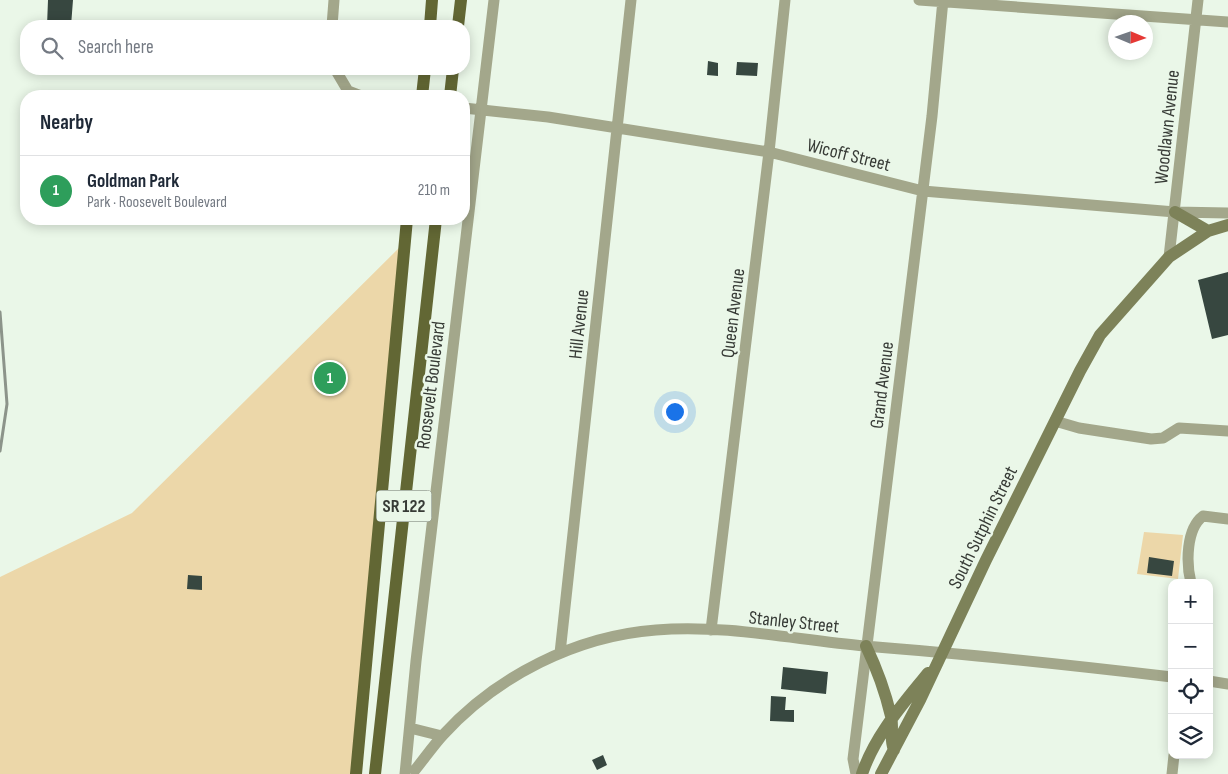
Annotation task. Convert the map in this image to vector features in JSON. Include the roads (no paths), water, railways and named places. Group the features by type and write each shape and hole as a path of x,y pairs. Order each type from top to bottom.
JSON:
{"main road":[{"path":"430,20 432,0"},
{"path":"459,20 461,0"},
{"path":"423,90 424,75"},
{"path":"451,90 452,75"},
{"name":"Roosevelt Boulevard","path":"356,774 407,225"},
{"name":"Roosevelt Boulevard","path":"374,774 435,225"}],"street":[{"path":"332,20 334,0"},
{"name":"Roosevelt Boulevard","path":"470,205 494,0"},
{"name":"Hill Avenue","path":"560,653 631,0"},
{"name":"Queen Avenue","path":"711,630 769,152 785,0"},
{"path":"918,0 1228,22"},
{"name":"Woodlawn Avenue","path":"1169,257 1198,0"},
{"name":"Grand Avenue","path":"856,774 853,759 923,191 942,1"},
{"path":"339,75 347,90"},
{"name":"Wicoff Street","path":"470,108 548,117 769,152 923,191 1175,212 1228,213"},
{"path":"1175,212 1208,231"},
{"name":"Roosevelt Boulevard","path":"410,772 410,728 468,225"},
{"name":"South Sutphin Street","path":"881,774 945,651 986,560 1100,335 1169,257 1208,231 1228,225"},
{"path":"1055,421 1079,428 1151,439 1163,438 1178,428 1228,430"},
{"path":"1190,579 1188,571 1191,532 1196,521 1203,516 1228,519"},
{"name":"Stanley Street","path":"410,772 442,736 500,686 560,653 612,636 657,630 711,630 866,646 945,651 1168,677"},
{"path":"866,646 880,674 892,719 890,740 894,750"},
{"name":"South Sutphin Street","path":"862,774 868,756 892,719 945,651"},
{"path":"1213,682 1228,684"},
{"path":"410,728 442,736"},
{"path":"1172,774 1174,759"}],"railway":[{"path":"0,312 7,404 0,451"}],"place":[{"name":"Goldman Park","path":"330,378"}]}
